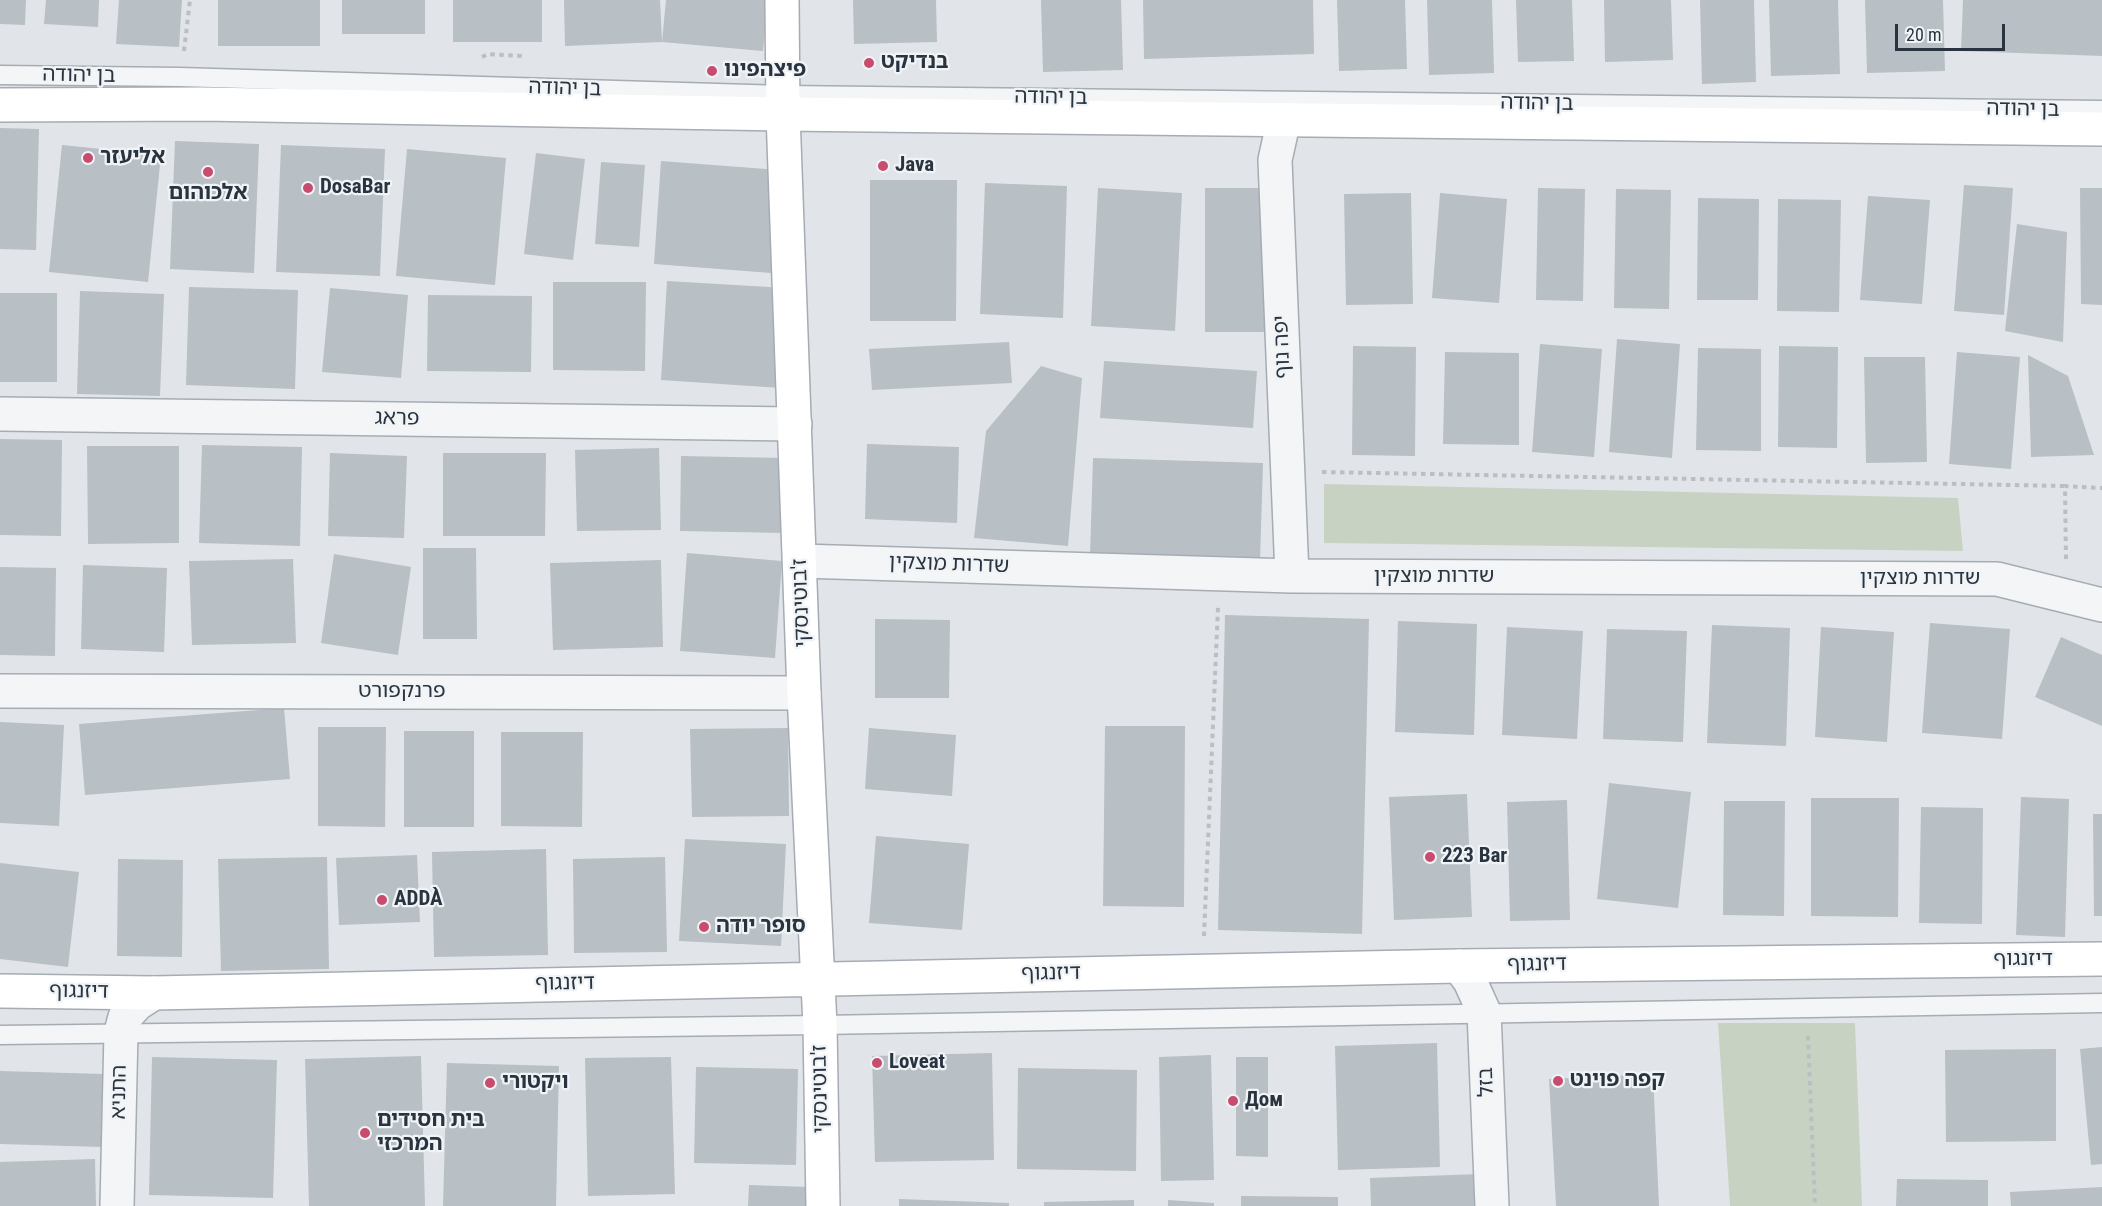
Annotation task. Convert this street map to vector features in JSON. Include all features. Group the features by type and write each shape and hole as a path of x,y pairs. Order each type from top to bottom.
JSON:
{"street":[{"name":"ז'בוטינסקי","path":"782,0 783,105 804,693 820,1025 823,1206"},
{"name":"בן יהודה","path":"0,105 783,105 1284,119 2102,129"},
{"name":"יפה נוף","path":"1284,119 1275,160 1292,576"},
{"name":"פראג","path":"0,414 795,424"},
{"name":"שדרות מוצקין","path":"801,561 1292,576 1997,579 2102,605"},
{"name":"פרנקפורט","path":"0,691 804,693"},
{"name":"דיזנגוף","path":"0,991 154,993 1459,966 2102,959"},
{"name":"בזל","path":"1459,966 1470,981 1484,1012 1492,1206"},
{"name":"התניא","path":"117,1206 121,1032 125,1017 137,1004 154,993"}],"lane":[{"name":"בן יהודה","path":"0,75 180,77 783,105 2102,110"},
{"name":"דיזנגוף","path":"0,1035 820,1025 2102,1003"}],"path":[{"path":"1288,472 2102,488"},
{"path":"2065,486 2066,597"},
{"path":"1202,971 1219,574"},
{"path":"1806,1007 1815,1206"}],"green space":[{"path":"1324,484 1958,498 1963,551 1324,543"},
{"path":"1718,1023 1855,1023 1862,1206 1730,1206"}],"building":[{"path":"0,0 26,0 25,25 0,24"},
{"path":"46,0 99,0 98,27 44,24"},
{"path":"119,0 182,0 179,47 116,44"},
{"path":"218,0 320,0 320,46 218,46"},
{"path":"342,0 425,0 425,34 342,34"},
{"path":"453,0 542,0 542,42 453,42"},
{"path":"564,0 660,0 662,42 565,46"},
{"path":"666,0 768,0 763,51 662,42"},
{"path":"853,0 936,0 937,42 854,44"},
{"path":"1041,0 1121,0 1123,70 1043,72"},
{"path":"1143,0 1313,0 1314,54 1144,59"},
{"path":"1337,0 1405,0 1407,69 1339,71"},
{"path":"1427,0 1492,0 1494,73 1429,75"},
{"path":"1516,0 1572,0 1574,61 1518,62"},
{"path":"1604,0 1671,0 1673,60 1605,62"},
{"path":"1700,0 1754,0 1756,82 1702,84"},
{"path":"1769,0 1838,0 1840,74 1771,76"},
{"path":"1865,0 1943,0 1945,71 1867,73"},
{"path":"1963,0 2102,0 2102,56 1961,51"},
{"path":"0,128 39,129 36,250 0,249"},
{"path":"175,141 259,144 254,273 170,269"},
{"path":"62,145 161,155 148,282 49,272"},
{"path":"281,145 385,149 380,276 276,272"},
{"path":"407,149 506,158 495,285 396,276"},
{"path":"536,153 585,159 573,260 524,254"},
{"path":"661,161 779,170 771,273 654,264"},
{"path":"601,162 645,165 639,247 595,244"},
{"path":"870,180 957,180 956,321 870,321"},
{"path":"985,183 1067,186 1063,318 980,314"},
{"path":"1964,185 2013,188 2004,315 1954,311"},
{"path":"1098,188 1182,193 1175,331 1091,326"},
{"path":"1205,188 1268,188 1267,332 1205,332"},
{"path":"1538,188 1585,189 1583,301 1536,300"},
{"path":"2080,188 2102,188 2102,305 2081,304"},
{"path":"1616,189 1671,190 1669,309 1614,308"},
{"path":"1411,193 1413,304 1346,305 1344,194"},
{"path":"1440,193 1507,199 1499,303 1432,298"},
{"path":"1868,196 1930,200 1922,304 1860,300"},
{"path":"1698,198 1759,199 1758,300 1697,300"},
{"path":"1778,199 1841,200 1839,312 1777,311"},
{"path":"2017,224 2067,232 2063,342 2005,331"},
{"path":"667,281 786,288 781,388 661,380"},
{"path":"553,282 646,282 645,371 553,370"},
{"path":"189,287 298,290 295,389 186,385"},
{"path":"330,288 408,295 401,378 322,372"},
{"path":"80,291 164,294 160,396 77,394"},
{"path":"0,293 57,293 57,382 0,382"},
{"path":"428,295 532,296 531,372 427,371"},
{"path":"1617,339 1680,344 1672,458 1609,452"},
{"path":"1009,342 1012,383 872,390 869,349"},
{"path":"1540,344 1602,349 1594,457 1532,452"},
{"path":"1353,346 1416,347 1415,456 1352,455"},
{"path":"1779,346 1838,347 1837,448 1778,447"},
{"path":"1698,348 1761,349 1761,451 1696,450"},
{"path":"1445,352 1519,353 1519,445 1443,444"},
{"path":"1957,352 2020,357 2011,469 1949,464"},
{"path":"2028,355 2068,376 2094,455 2031,457"},
{"path":"1864,357 1925,357 1927,462 1866,463"},
{"path":"1104,361 1257,371 1253,428 1100,418"},
{"path":"1041,366 1082,378 1068,546 974,538 986,431"},
{"path":"0,439 62,440 61,536 0,535"},
{"path":"867,444 959,447 957,523 865,519"},
{"path":"202,445 302,447 300,546 199,543"},
{"path":"87,446 179,446 179,543 88,544"},
{"path":"659,448 661,530 577,531 575,450"},
{"path":"330,453 407,456 404,538 328,536"},
{"path":"443,453 546,453 545,536 443,536"},
{"path":"681,456 785,458 785,533 680,531"},
{"path":"1093,458 1263,463 1260,561 1090,556"},
{"path":"423,548 476,548 477,639 423,639"},
{"path":"687,553 782,561 775,658 680,651"},
{"path":"334,554 411,567 398,655 321,643"},
{"path":"293,559 296,643 192,645 189,561"},
{"path":"661,560 663,647 553,650 550,563"},
{"path":"83,565 167,568 164,652 81,649"},
{"path":"0,567 56,568 55,656 0,655"},
{"path":"1225,615 1369,619 1362,934 1218,930"},
{"path":"875,619 950,620 949,698 875,698"},
{"path":"1398,621 1477,624 1474,735 1395,732"},
{"path":"1930,623 2010,629 2002,739 1922,733"},
{"path":"1712,625 1790,628 1786,746 1707,743"},
{"path":"1507,627 1583,631 1577,739 1502,735"},
{"path":"1821,627 1894,632 1887,742 1815,737"},
{"path":"1607,629 1687,631 1683,742 1603,739"},
{"path":"2061,637 2102,655 2102,726 2035,697"},
{"path":"284,708 290,779 85,795 79,724"},
{"path":"0,722 64,725 59,826 0,823"},
{"path":"1105,726 1185,726 1184,907 1103,906"},
{"path":"318,727 386,727 385,827 318,826"},
{"path":"788,728 789,816 692,817 690,729"},
{"path":"869,728 956,735 952,796 865,789"},
{"path":"404,731 474,731 474,827 404,827"},
{"path":"501,732 583,732 582,827 501,826"},
{"path":"1609,783 1691,792 1678,908 1597,899"},
{"name":"223 Bar","path":"1467,794 1472,917 1394,920 1389,797"},
{"path":"2021,797 2069,799 2065,937 2016,935"},
{"path":"1811,798 1899,798 1898,917 1811,916"},
{"path":"1567,800 1570,920 1510,921 1507,802"},
{"path":"1724,801 1785,801 1784,916 1723,915"},
{"path":"1921,807 1983,808 1982,924 1919,923"},
{"path":"2093,814 2102,814 2102,916 2094,916"},
{"path":"876,836 969,844 962,930 869,923"},
{"path":"685,839 786,844 781,946 679,941"},
{"path":"546,849 548,955 434,957 432,852"},
{"path":"417,855 420,922 339,925 336,858"},
{"path":"327,857 329,969 221,971 218,859"},
{"path":"665,857 667,952 574,953 573,859"},
{"path":"118,859 183,860 182,957 117,956"},
{"path":"0,863 79,872 68,967 0,959"},
{"path":"1437,1043 1440,1167 1338,1170 1335,1046"},
{"path":"2102,1047 2102,1164 2091,1165 2080,1049"},
{"path":"2056,1049 2056,1141 1946,1142 1945,1050"},
{"path":"992,1053 994,1160 875,1162 872,1056"},
{"path":"1211,1055 1214,1180 1161,1181 1159,1057"},
{"name":"בית חסידים המרכזי","path":"421,1056 425,1206 309,1206 305,1059"},
{"path":"152,1057 277,1060 273,1198 149,1195"},
{"path":"671,1057 675,1194 588,1196 585,1058"},
{"path":"1236,1057 1268,1057 1268,1157 1236,1156"},
{"path":"447,1063 559,1066 556,1206 443,1206"},
{"path":"696,1067 798,1069 796,1165 694,1163"},
{"path":"1018,1068 1137,1070 1136,1171 1017,1169"},
{"path":"0,1071 103,1074 102,1147 0,1144"},
{"path":"1653,1074 1659,1206 1556,1206 1549,1079"},
{"path":"95,1159 96,1206 0,1206 0,1162"},
{"path":"1479,1174 1480,1206 1371,1206 1370,1178"},
{"path":"1897,1179 1988,1180 1988,1206 1896,1206"},
{"path":"749,1185 808,1187 808,1206 748,1206"},
{"path":"2102,1187 2102,1206 2011,1206 2010,1192"},
{"path":"1241,1196 1338,1197 1338,1206 1241,1206"},
{"path":"899,1199 1009,1203 1009,1206 899,1206"},
{"path":"1134,1200 1134,1206 1044,1206 1044,1202"},
{"path":"1168,1200 1214,1203 1214,1206 1168,1206"}],"place":[{"name":"בנדיקט","path":"869,63"},
{"name":"פיצהפינו","path":"712,71"},
{"name":"אליעזר","path":"88,158"},
{"name":"Java","path":"883,166"},
{"name":"אלכוהום","path":"208,172"},
{"name":"DosaBar","path":"308,188"},
{"name":"223 Bar","path":"1430,857"},
{"name":"ADDÀ","path":"382,900"},
{"name":"סופר יודה","path":"704,927"},
{"name":"Loveat","path":"877,1063"},
{"name":"קפה פוינט","path":"1558,1081"},
{"name":"ויקטורי","path":"490,1083"},
{"name":"Дом","path":"1233,1101"},
{"name":"בית חסידים המרכזי","path":"365,1133"}]}
